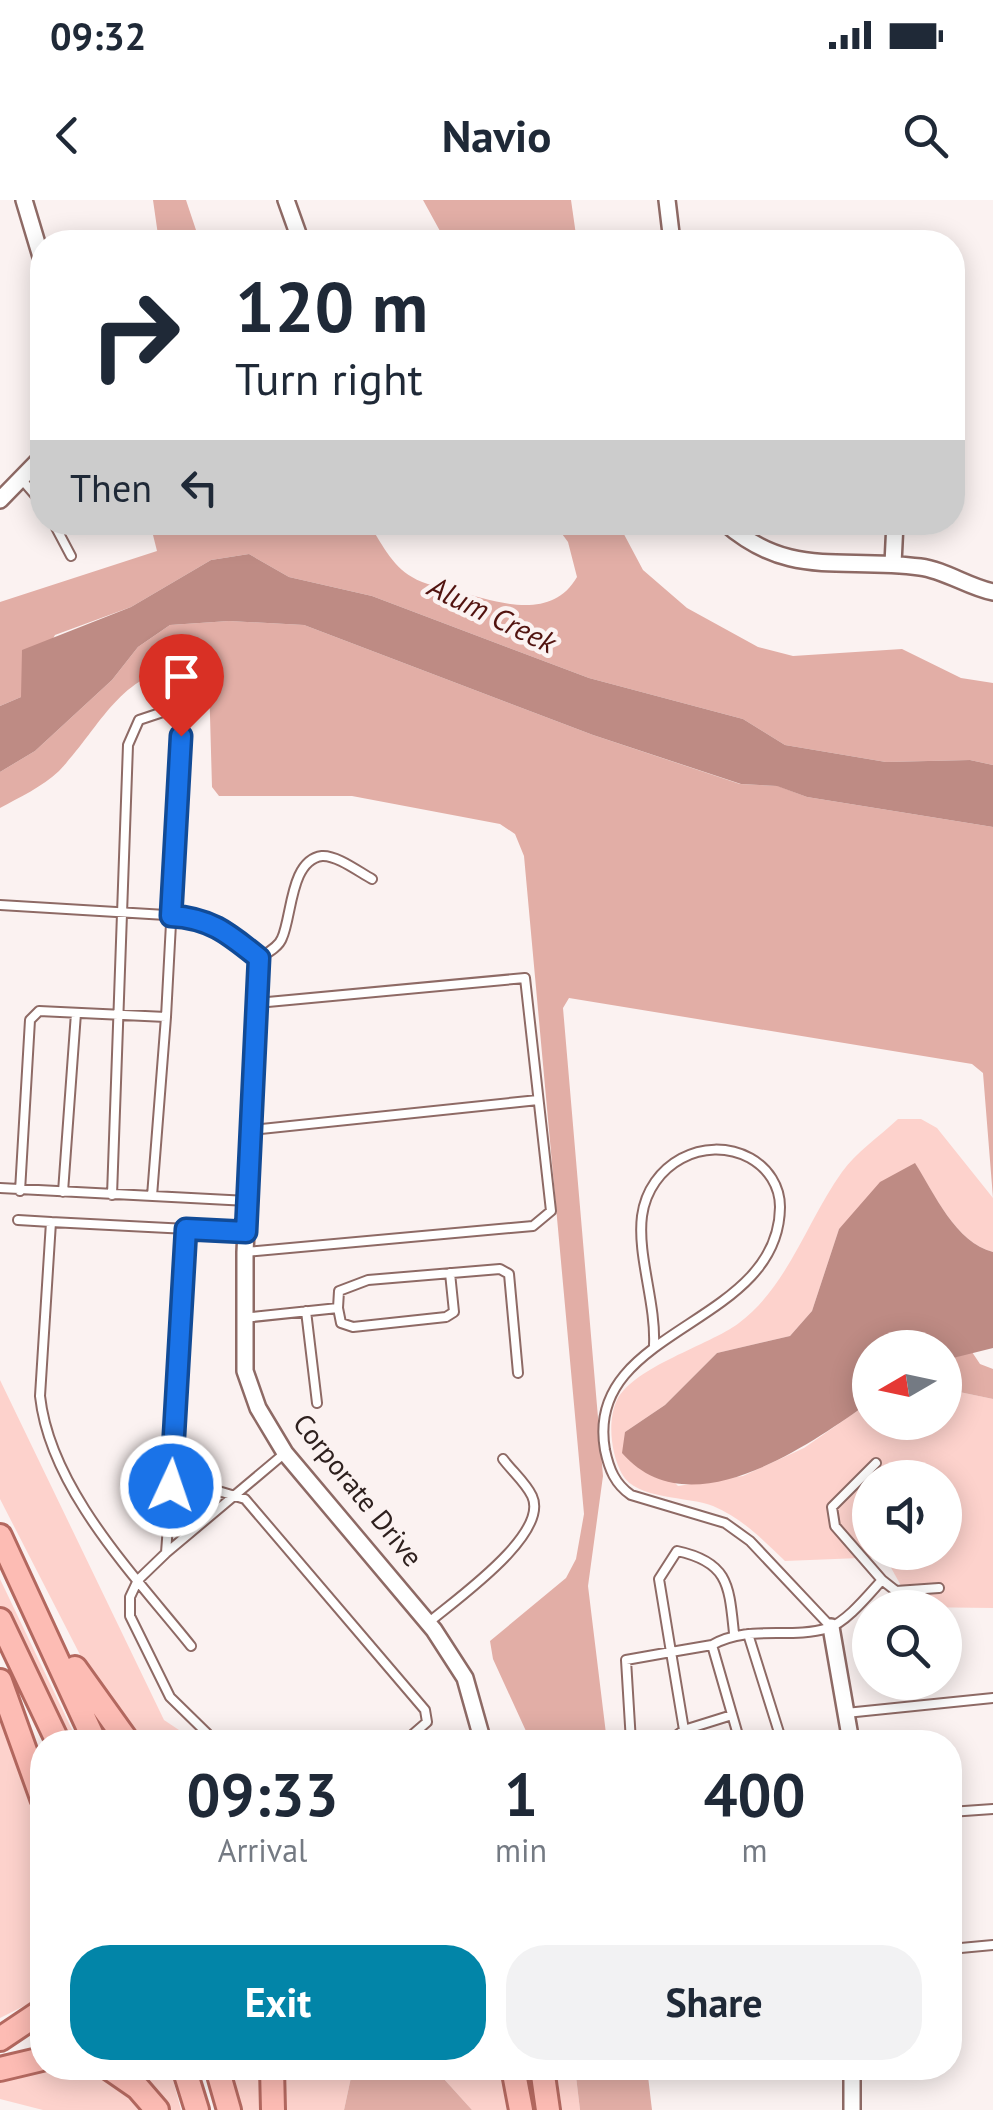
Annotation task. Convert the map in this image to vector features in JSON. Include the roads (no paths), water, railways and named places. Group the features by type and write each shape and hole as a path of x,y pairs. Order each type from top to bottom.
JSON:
{"main road":[{"path":"0,1536 90,1730"},
{"path":"17,1570 89,1692 119,1730"},
{"path":"0,1620 52,1730"},
{"path":"0,1681 30,1765"},
{"path":"0,2038 30,2019"},
{"path":"0,2068 30,2062"},
{"path":"127,2080 158,2110"},
{"path":"188,2080 197,2110"},
{"path":"220,2080 229,2110"},
{"path":"272,2080 273,2110"},
{"path":"515,2080 524,2110"},
{"path":"544,2080 548,2110"}],"street":[{"path":"24,200 33,230"},
{"path":"286,200 297,230"},
{"path":"668,200 671,230"},
{"path":"0,500 30,472"},
{"path":"739,535 752,547 788,560 925,567 993,592"},
{"path":"893,564 894,535"},
{"name":"Corporate Drive","path":"259,958 242,1351 249,1386 285,1453 428,1623 465,1678 480,1730"},
{"path":"831,1628 849,1730"},
{"path":"523,2080 524,2110"},
{"path":"852,2080 852,2110"}],"lane":[{"path":"23,481 30,489"},
{"path":"60,535 71,556"},
{"path":"112,1194 128,745 139,720 166,711 180,722 181,736 152,1196"},
{"path":"0,905 199,917 217,924 259,958 282,942 298,879 308,864 321,856 334,859 372,879"},
{"path":"245,1252 533,1226 551,1211 524,978 257,1003"},
{"path":"20,1191 30,1020 39,1011 166,1018"},
{"path":"63,1192 76,1013"},
{"path":"251,1130 538,1100"},
{"path":"654,1345 656,1316 642,1230 642,1214 652,1193 680,1156 706,1147 746,1156 763,1166 780,1195 776,1234 768,1252 721,1303 688,1329 654,1345 604,1406 606,1457 620,1488 630,1495 724,1523 750,1540 831,1628"},
{"path":"0,1188 248,1201"},
{"path":"18,1220 246,1232"},
{"path":"51,1222 40,1396 43,1422 106,1543 191,1646"},
{"path":"166,1552 186,1229"},
{"path":"450,1273 454,1312 446,1317 353,1327 341,1324 339,1291 368,1280 450,1273 500,1269 510,1274 518,1374"},
{"path":"243,1318 338,1308"},
{"path":"306,1311 317,1403"},
{"path":"202,1730 181,1712 152,1664 130,1616 130,1597 138,1580 166,1552 285,1453"},
{"path":"428,1623 525,1537 534,1517 533,1498 503,1459"},
{"path":"171,1486 235,1494 246,1499 424,1710 427,1722 418,1730"},
{"path":"852,1487 832,1507 832,1518 852,1543"},
{"path":"732,1715 684,1730 659,1580 677,1551 704,1556 729,1584 734,1633"},
{"path":"874,1570 896,1591 939,1588"},
{"path":"629,1730 626,1660 712,1645 734,1633 831,1628 882,1580"},
{"path":"748,1634 778,1730"},
{"path":"712,1645 736,1730"},
{"path":"846,1713 993,1698"},
{"path":"962,1811 993,1809"},
{"path":"962,1948 993,1945"}],"water label":[{"name":"Alum Creek","path":"492,615"}]}
